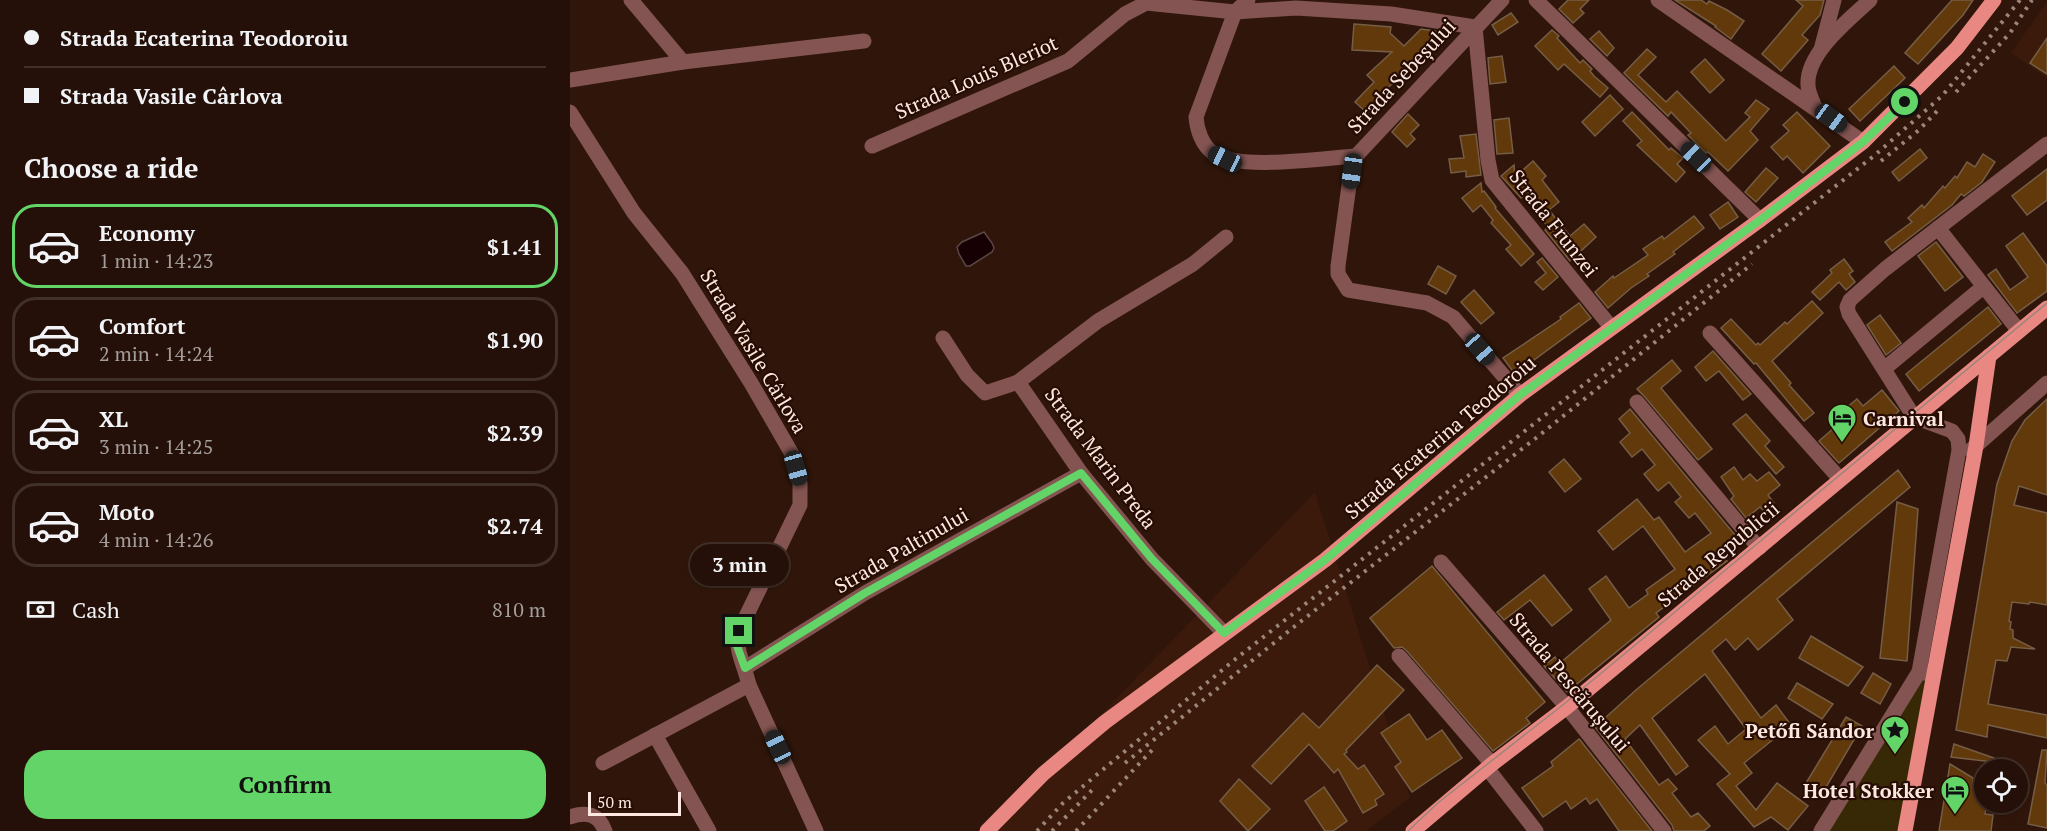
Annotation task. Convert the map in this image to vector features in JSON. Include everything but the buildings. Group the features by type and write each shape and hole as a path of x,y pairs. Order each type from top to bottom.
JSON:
{"main road":[{"name":"Strada Ecaterina Teodoroiu","path":"987,831 1043,774 1105,722 1325,560 1520,395 1863,142 1957,48 1994,0"},
{"name":"Strada Republicii","path":"1413,831 1489,766 1567,707 2047,308"},
{"path":"1905,831 1927,674 1976,446 1989,356"}],"street":[{"path":"631,0 683,62"},
{"path":"1248,0 1235,12 1196,117 1197,129 1204,142 1213,153 1225,159 1246,163 1356,156 1338,266 1338,274 1348,290 1427,303 1453,317 1520,395"},
{"name":"Strada Sebeșului","path":"1356,156 1502,0"},
{"path":"1536,0 1760,220"},
{"path":"1658,0 1863,142"},
{"path":"1815,107 1808,84 1812,67 1822,46 1834,0"},
{"path":"1822,46 1870,0"},
{"name":"Strada Louis Bleriot","path":"872,146 1068,61 1125,14 1146,3 1235,12 1296,8 1391,14 1475,27"},
{"name":"Strada Frunzei","path":"1475,27 1492,180 1611,327"},
{"path":"570,80 683,62 864,41"},
{"name":"Strada Vasile Cârlova","path":"570,112 634,213 682,273 751,383 792,454 800,483 800,505 739,631 736,643 749,685 816,831"},
{"path":"1821,831 1927,674 1959,450 1958,439 1952,431 1914,417 1848,315 1847,307 1850,300 1876,277 2047,144"},
{"path":"1938,228 2019,331"},
{"path":"1018,382 1098,321 1193,264 1226,237"},
{"path":"1884,369 1983,287"},
{"path":"1710,333 1840,479"},
{"name":"Strada Marin Preda","path":"943,338 967,375 985,393 1018,382 1081,473 1152,559 1224,633"},
{"path":"1957,462 2047,383"},
{"path":"1637,402 1759,548"},
{"name":"Strada Paltinului","path":"745,668 865,593 1081,473"},
{"name":"Strada Pescărușului","path":"1441,562 1567,707 1664,831"},
{"path":"1399,656 1489,766 1536,831"},
{"path":"603,763 749,685"},
{"path":"655,735 709,831"},
{"path":"570,817 578,814 591,814 599,819 605,831"}],"shaded area":[{"path":"2047,2 2047,78 2011,53"},
{"path":"984,232 994,248 992,252 970,266 966,266 957,247 962,242"},
{"path":"1315,492 1410,797 1366,831 989,831"},
{"path":"1919,672 1934,675 1906,831 1819,831"}],"tram line":[{"path":"1408,831 1439,802 1564,704 2047,303"}],"railway":[{"path":"1037,831 1063,803 1233,661 1875,155 1942,96 2020,0"},
{"path":"1956,92 2010,33 2032,0"},
{"path":"1881,161 1919,130 1941,107"},
{"path":"1125,763 1752,264"},
{"path":"1076,831 1154,748"},
{"path":"1052,831 1095,787"}],"place":[{"name":"Carnival","path":"1842,444"},
{"name":"Petőfi Sándor","path":"1895,756"},
{"name":"Hotel Stokker","path":"1955,816"}],"route":[{"path":"739,631 736,643 745,668 865,593 1081,473 1152,559 1224,633 1325,560 1520,395 1863,142 1905,102"}]}
